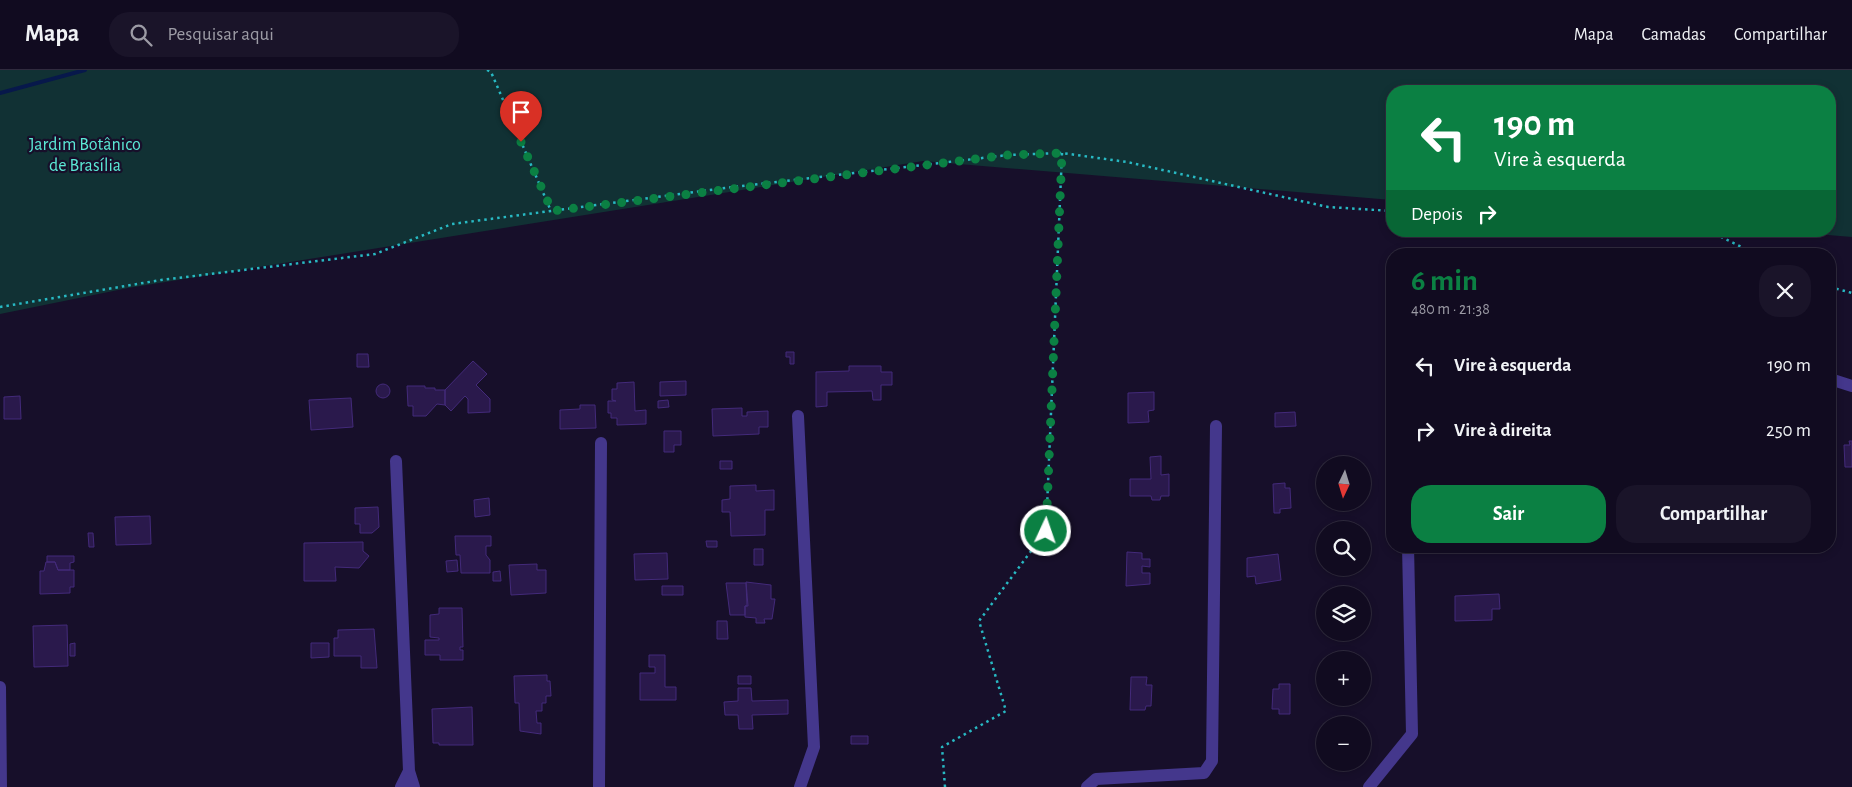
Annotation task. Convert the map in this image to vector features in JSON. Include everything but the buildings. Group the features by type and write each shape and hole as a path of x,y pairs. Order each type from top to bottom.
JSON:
{"street":[{"path":"1836,381 1852,386"},
{"path":"798,416 814,748 800,787"},
{"path":"1087,787 1096,779 1204,772 1212,761 1216,426"},
{"path":"599,787 601,443"},
{"path":"396,461 409,771 414,787"},
{"path":"1369,787 1412,734 1408,553"},
{"path":"0,688 1,787"},
{"path":"401,787 409,771"}],"path":[{"path":"487,70 491,72 552,211"},
{"path":"944,787 942,747 1006,711 979,620 1046,531 1062,153"},
{"path":"0,307 162,280 375,254 452,224 1008,155 1062,153 1127,162 1328,207 1386,212"},
{"path":"1721,237 1744,248"},
{"path":"1836,288 1852,292"}],"green space":[{"name":"Jardim Botânico de Brasília","path":"0,70 1852,70 1852,237 1836,236 1836,85 1386,85 1386,200 923,161 128,288 0,314"}],"waterway":[{"path":"0,93 85,70"}],"route":[{"path":"521,142 552,211 725,188 1008,155 1062,153 1046,531"}]}
